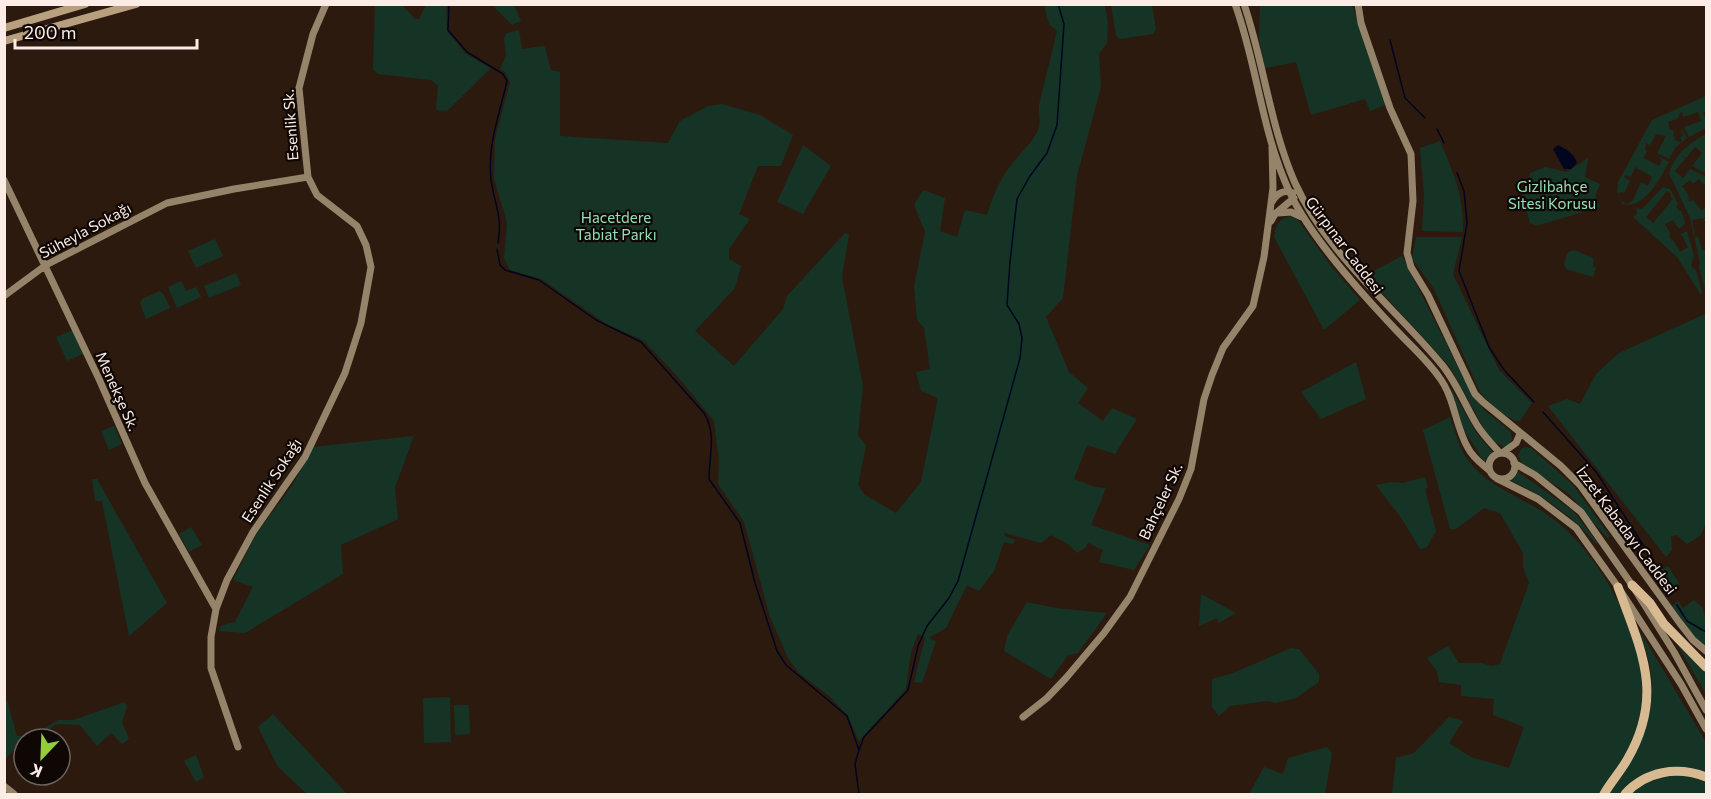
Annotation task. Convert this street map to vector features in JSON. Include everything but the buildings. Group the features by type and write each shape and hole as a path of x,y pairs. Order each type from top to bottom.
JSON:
{"highway":[{"path":"1632,585 1650,603 1664,624 1707,667"},
{"path":"1604,795 1627,760 1635,743 1642,725 1647,694 1644,656 1618,587"},
{"path":"1625,795 1639,782 1657,774 1685,771 1707,777"}],"main road":[{"path":"4,28 85,4"},
{"path":"4,41 136,4"}],"street":[{"name":"Esenlik Sk.","path":"308,177 299,88 313,34 326,4"},
{"name":"Gürpınar Caddesi","path":"1235,4 1247,38 1262,114 1272,147 1293,195 1308,222 1365,295 1438,375 1447,390 1467,447 1490,471"},
{"path":"1244,4 1248,16"},
{"path":"1248,16 1251,4"},
{"name":"İzzet Kabadayı Caddesi","path":"1358,4 1359,16 1390,108 1411,154 1413,211 1407,258 1428,295 1475,394 1561,466 1580,485 1686,631 1707,651"},
{"name":"Gürpınar Caddesi","path":"1248,16 1271,114 1296,184 1310,212 1363,281 1445,368 1478,426 1501,453"},
{"path":"1268,229 1273,188 1272,147"},
{"name":"Süheyla Sokağı","path":"4,296 46,265 166,203 308,177"},
{"name":"Esenlik Sokağı","path":"238,747 210,668 211,637 216,609 227,580 254,532 305,457 345,373 361,323 371,267 366,245 357,226 317,195 308,177"},
{"name":"Menekşe Sk.","path":"4,180 46,265 145,483 216,609"},
{"path":"1268,229 1275,214 1293,195 1296,184"},
{"path":"1270,207 1277,195 1293,195 1310,212"},
{"path":"1275,214 1292,212 1308,222"},
{"name":"Bahçeler Sk.","path":"1023,717 1047,698 1066,678 1130,597 1175,507 1191,469 1204,399 1223,348 1253,306 1268,229"},
{"path":"1520,434 1516,443 1490,459 1490,471 1496,478 1538,499 1569,521 1582,535 1681,684 1707,729"},
{"path":"1496,478 1504,478 1511,474 1520,434"},
{"path":"1501,453 1510,456 1575,506 1632,585 1707,710"},
{"path":"4,786 14,795"}],"green space":[{"path":"375,4 402,5 415,19 419,19 426,5 446,5 447,31 465,53 490,68 489,70 447,111 436,110 438,86 431,80 378,74 373,69"},
{"path":"492,5 514,5 521,21 512,25"},
{"name":"Hacetdere Tabiat Parkı","path":"1044,5 1105,5 1108,23 1107,43 1099,54 1101,87 1077,176 1063,298 1046,317 1069,372 1088,388 1078,403 1103,421 1112,408 1137,419 1115,454 1087,445 1074,479 1095,487 1106,488 1091,525 1150,545 1134,570 1099,562 1103,550 1088,543 1077,553 1068,544 1051,535 1041,543 1004,533 1005,536 1015,540 1013,544 1004,542 994,571 979,591 967,585 946,628 930,637 936,641 922,683 914,682 925,638 918,634 911,652 906,689 859,741 848,716 829,696 799,673 788,658 770,617 744,522 718,484 719,461 714,421 678,377 643,340 608,325 541,279 510,270 504,258 507,223 494,178 495,139 510,82 505,72 500,69 506,56 504,38 507,33 519,30 522,49 545,47 551,70 560,72 560,136 668,143 680,121 708,106 722,104 760,115 793,135 781,166 758,166 739,214 750,219 729,249 729,259 741,266 735,288 695,331 734,366 783,309 787,296 845,233 849,235 842,277 863,386 858,435 866,446 858,485 865,495 896,513 921,482 938,398 921,391 916,372 930,369 924,328 917,320 914,286 925,232 914,205 923,190 945,198 940,231 957,237 965,210 987,215 1004,174 1031,142 1040,122 1039,105 1057,31 1049,24"},
{"path":"1111,5 1152,5 1156,29 1153,34 1120,39 1116,36"},
{"path":"1260,5 1352,5 1386,105 1370,111 1365,99 1311,115 1296,62 1265,68 1259,39"},
{"path":"1706,96 1706,111 1703,113 1706,128 1689,137 1684,127 1701,121 1698,112 1683,117 1682,112 1677,119 1668,122 1675,140 1682,141 1681,128 1687,138 1675,148 1669,159 1657,153 1666,136 1656,134 1650,145 1646,143 1645,150 1647,151 1644,158 1659,166 1662,160 1656,155 1669,162 1656,184 1644,198 1630,205 1622,204 1617,191 1618,182 1652,120","holes":["1635,167 1652,177 1648,186 1641,182 1632,202 1626,204 1621,201 1620,192 1624,193 1630,181 1624,177 1626,175 1631,177"]},
{"path":"1706,134 1705,173 1692,166 1702,153 1695,147 1686,158 1681,154 1685,159 1675,171 1683,178 1690,169 1705,176 1704,185 1699,179 1693,184 1690,180 1682,186 1688,194 1689,202 1693,200 1702,211 1706,207 1704,218 1706,221 1703,218 1692,220 1695,237 1698,236 1702,250 1706,250 1706,275 1704,276 1706,277 1706,293 1690,218 1669,173 1675,160 1684,150"},
{"path":"1440,141 1460,196 1463,232 1422,231 1424,195 1420,148"},
{"path":"803,145 831,166 803,214 777,202"},
{"name":"Gizlibahçe Sitesi Korusu","path":"1588,158 1585,177 1600,184 1595,196 1600,207 1536,226 1530,223 1522,192 1527,188 1530,173 1545,167 1567,172"},
{"path":"1663,187 1670,189 1685,224 1679,229 1673,220 1665,224 1671,235 1669,236 1680,252 1688,247 1681,234 1687,231 1694,256 1691,265 1693,269 1695,268 1702,291 1701,295 1677,257 1633,217 1637,214 1636,208 1642,209","holes":["1667,191 1673,199 1653,223 1646,217"]},
{"path":"1290,216 1297,219 1331,266 1360,300 1324,330 1274,237 1278,224"},
{"path":"1416,237 1462,237 1453,274 1499,370 1532,403 1520,421 1505,415 1480,392 1434,289 1412,258"},
{"path":"215,239 223,256 196,268 188,251"},
{"path":"1574,250 1592,257 1593,267 1596,268 1593,277 1566,269 1564,264 1568,252"},
{"path":"1402,256 1463,377 1484,410 1511,432 1512,440 1508,446 1504,447 1495,442 1486,432 1450,367 1366,275"},
{"path":"236,273 241,285 209,298 204,286"},
{"path":"181,281 186,291 196,287 201,297 177,308 168,287"},
{"path":"160,291 170,308 146,319 140,303 142,299"},
{"path":"1705,314 1706,524 1700,536 1687,544 1677,535 1671,536 1672,550 1666,557 1548,406 1567,399 1580,404 1596,374 1619,353"},
{"path":"73,330 83,354 67,361 56,337"},
{"path":"1356,362 1366,399 1321,419 1301,392"},
{"path":"1450,387 1476,432 1493,453 1486,458 1485,463 1464,430"},
{"path":"1450,417 1462,450 1476,470 1498,486 1545,513 1574,538 1592,559 1622,610 1633,638 1640,666 1643,693 1640,718 1629,748 1600,794 1392,794 1396,758 1414,753 1449,717 1463,721 1449,743 1471,757 1509,768 1524,727 1493,715 1494,699 1461,696 1461,685 1439,682 1437,671 1427,658 1448,646 1459,663 1481,663 1492,666 1500,664 1529,583 1523,567 1523,553 1500,513 1484,508 1456,529 1450,529 1423,430"},
{"path":"114,426 122,444 109,450 101,431"},
{"path":"414,436 395,487 398,519 341,545 343,574 245,633 219,631 220,626 235,622 253,587 233,580 256,534 292,486 313,447"},
{"path":"1531,448 1573,485 1610,536 1608,539 1569,494 1522,463 1518,456 1521,449"},
{"path":"1517,471 1573,511 1598,543 1596,544 1557,507 1510,480"},
{"path":"1425,477 1428,488 1425,489 1436,531 1427,547 1420,549 1402,519 1376,485 1390,482 1403,483"},
{"path":"92,479 97,479 167,603 129,636 102,501 95,501"},
{"path":"191,527 202,545 189,552 179,534"},
{"path":"1668,566 1679,583 1665,594 1655,577 1658,572"},
{"path":"1201,594 1236,613 1219,623 1217,618 1199,626"},
{"path":"1694,600 1703,608 1704,615 1706,615 1706,648 1691,634 1671,607 1678,601 1683,608"},
{"path":"1027,602 1056,608 1107,613 1078,653 1068,655 1051,679 1004,651 1007,636"},
{"path":"1640,631 1706,742 1706,774 1681,767 1621,794 1609,794 1641,738 1650,708 1652,692 1650,670"},
{"path":"1678,646 1706,672 1706,694"},
{"path":"1291,648 1299,649 1319,674 1319,682 1296,698 1275,703 1268,701 1230,706 1219,716 1212,707 1212,679 1233,673"},
{"path":"450,697 451,742 424,743 423,698"},
{"path":"7,700 14,727 12,727 12,752 5,759 4,701"},
{"path":"125,702 127,707 122,722 129,739 122,744 111,733 97,746 80,725 56,724 53,727 47,727 58,720 73,720"},
{"path":"454,705 469,705 470,734 455,735"},
{"path":"273,714 347,794 307,794 278,767 258,727"},
{"path":"1327,747 1332,753 1325,794 1249,794 1264,767 1283,774 1288,758"},
{"path":"196,755 204,777 196,782 184,761"},
{"path":"1673,774 1706,782 1706,794 1631,794 1649,780"}],"water":[{"path":"1558,145 1570,152 1576,160 1577,163 1571,169 1564,169 1553,149"}],"waterway":[{"path":"449,4 448,30 467,52 503,74 507,81 495,129 490,166 499,225 498,243"},
{"path":"859,750 864,737 908,690 918,646 927,626 949,598 958,581 1020,358 1022,338 1019,324 1007,305 1010,262 1017,199 1047,153 1057,125 1064,24 1058,4"},
{"path":"1390,40 1405,98 1425,118"},
{"path":"1437,129 1444,143"},
{"path":"1457,173 1464,191 1467,223 1459,271 1489,347 1504,370 1534,402"},
{"path":"497,249 500,265 505,270 539,280 596,320 641,342 704,413 711,437 709,479 740,523 755,583 777,651 786,665 847,716 859,750 855,764 859,794"},
{"path":"1543,412 1597,473 1654,562"},
{"path":"1660,571 1671,589"},
{"path":"1677,605 1687,621 1706,632"}]}
